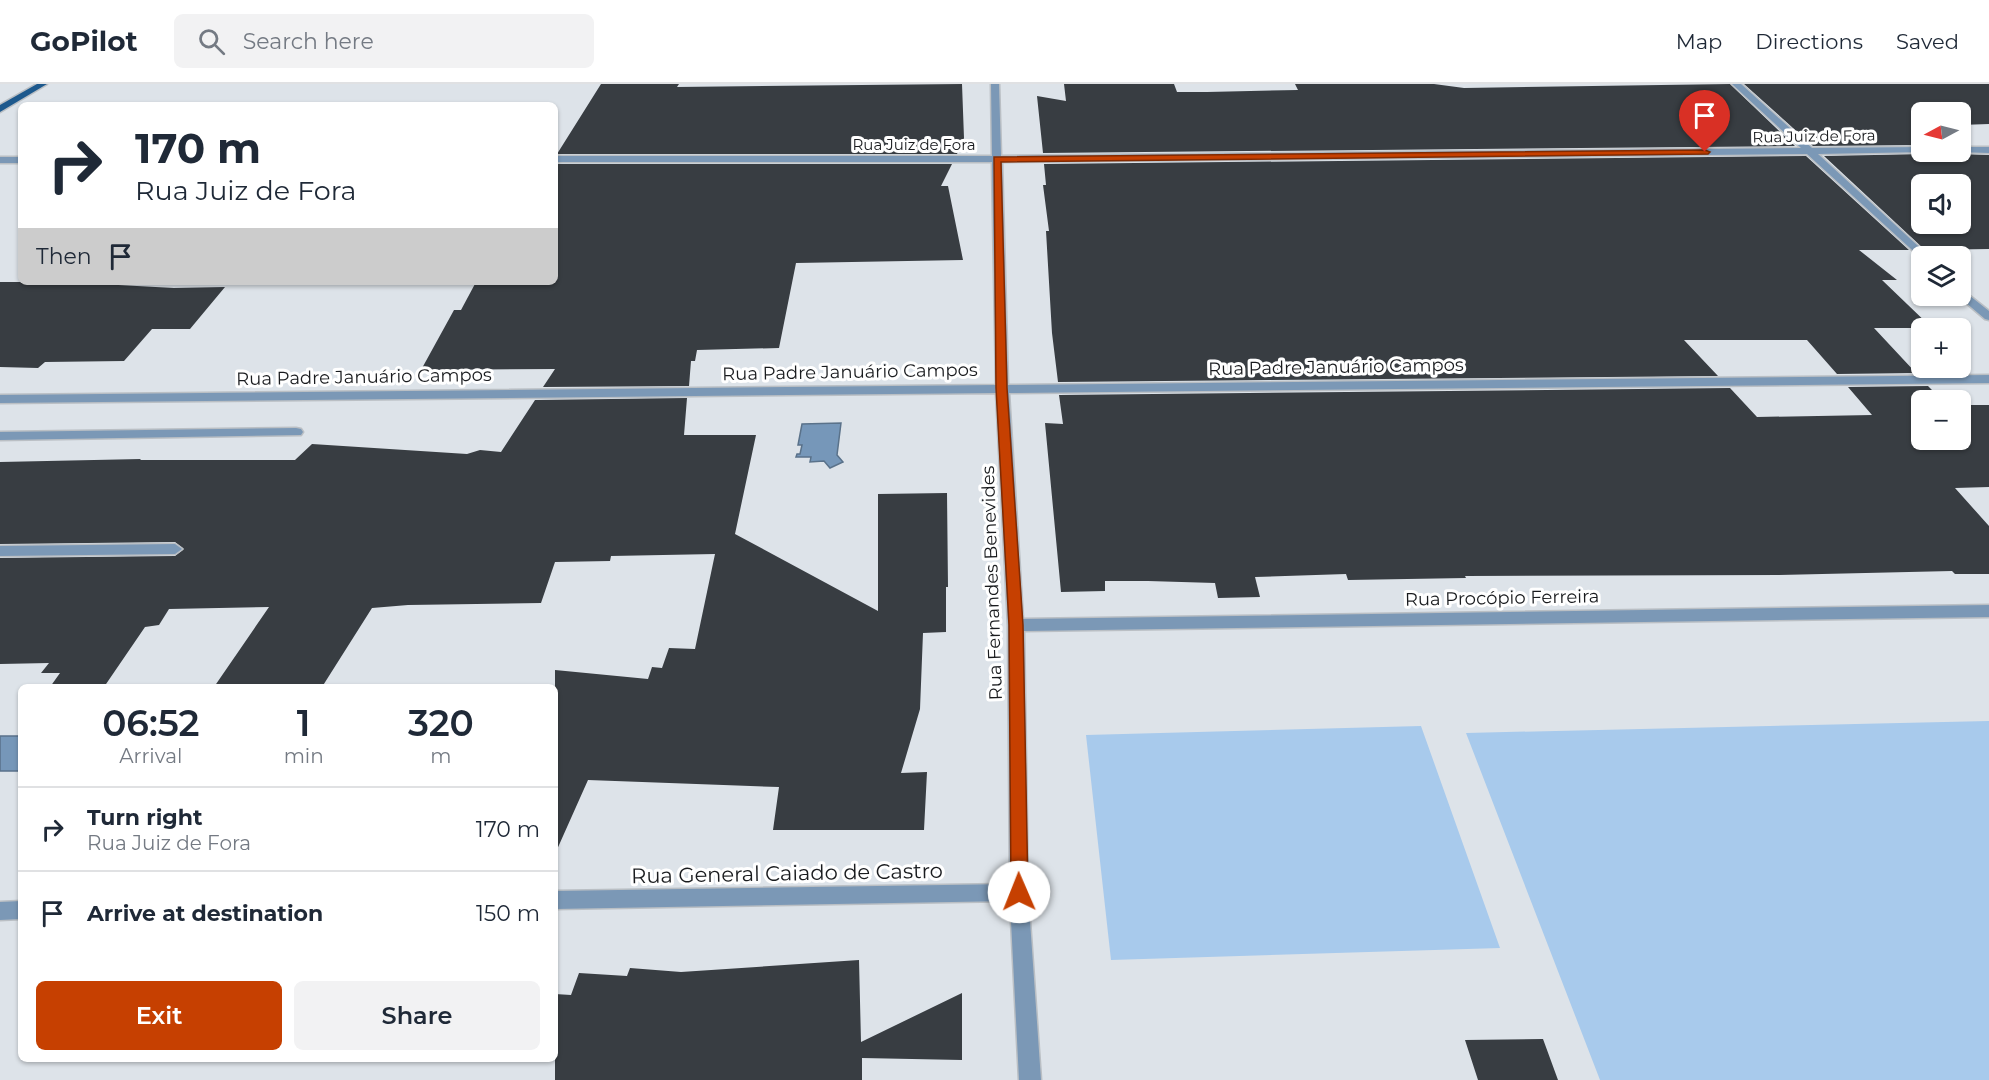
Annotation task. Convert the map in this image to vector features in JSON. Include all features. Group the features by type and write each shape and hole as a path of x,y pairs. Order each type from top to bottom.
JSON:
{"main road":[{"path":"0,109 43,84"}],"street":[{"name":"Rua Fernandes Benevides","path":"995,84 1002,388 1016,625 1019,892 1030,1080"},
{"path":"1736,84 1913,246"},
{"name":"Rua Juiz de Fora","path":"558,159 997,159 1911,150"},
{"path":"1971,150 1989,150"},
{"path":"0,160 18,160"},
{"path":"1971,301 1989,317"},
{"name":"Rua Padre Januário Campos","path":"0,399 1989,379"},
{"path":"0,436 296,432"},
{"path":"0,551 175,549"},
{"name":"Rua Procópio Ferreira","path":"1016,625 1989,610"},
{"name":"Rua General Caiado de Castro","path":"558,900 1019,892"},
{"path":"0,911 18,910"}],"shaded area":[{"path":"841,423 837,455 843,462 830,468 824,461 810,462 811,457 796,457 800,454 802,445 798,445 802,424"},
{"path":"1989,721 1989,1080 1600,1080 1466,733"},
{"path":"1421,726 1500,948 1111,960 1086,735"},
{"path":"0,736 18,736 18,771 0,771"}],"building":[{"path":"601,84 679,84 677,87 962,84 964,138 957,154 558,152"},
{"path":"1064,84 1174,84 1177,92 1207,92 1298,90 1295,84 1434,84 1464,88 1730,84 1795,146 1043,153 1037,96 1066,101"},
{"path":"1744,84 1989,84 1989,124 1971,125 1971,102 1911,102 1911,145 1813,146"},
{"path":"1911,154 1911,162 1971,162 1971,154 1989,155 1989,249 1971,249 1971,246 1921,246 1824,156"},
{"path":"1806,156 1909,250 1859,250 1897,280 1882,280 1922,318 1911,318 1911,328 1874,328 1911,368 1911,373 1837,374 1807,340 1684,340 1718,376 1058,382 1052,333 1046,231 1049,231 1043,185 1046,185 1044,164"},
{"path":"558,164 952,164 941,186 948,186 963,260 796,263 779,348 697,350 695,361 691,361 689,386 543,387 555,369 421,370 454,310 461,310 474,285 558,285"},
{"path":"0,282 18,282 18,285 225,287 190,329 152,329 124,361 45,362 38,368 0,367"},
{"path":"1928,386 1932,390 1911,390 1911,450 1971,450 1971,405 1989,405 1989,487 1955,488 1989,526 1989,574 1955,574 1952,571 1779,575 1465,576 1466,578 1348,580 1346,574 1255,577 1260,597 1218,598 1215,583 1148,581 1105,581 1105,591 1061,592 1045,423 1063,424 1059,395 1730,388 1757,417 1872,415 1848,387"},
{"path":"687,398 684,435 756,435 735,534 878,611 878,494 947,493 946,632 923,633 920,709 901,773 927,772 924,830 773,830 779,787 588,780 558,847 558,684 555,684 555,670 648,679 652,667 662,668 669,648 695,649 715,554 611,556 610,561 555,562 541,603 408,605 372,608 324,684 216,684 269,607 169,609 159,625 145,627 106,684 52,684 60,673 41,673 49,663 0,664 0,558 175,556 184,549 175,542 0,544 0,462 141,459 295,460 312,444 467,454 480,450 501,452 535,400"},
{"path":"859,960 861,1042 962,993 962,1060 862,1058 862,1080 555,1080 555,1062 558,1062 558,994 571,995 579,973 627,976 630,968 681,972"},
{"path":"1543,1039 1558,1080 1478,1080 1465,1040"}],"route":[{"path":"1019,892 1016,625 1002,388 997,159 1705,152"}]}
